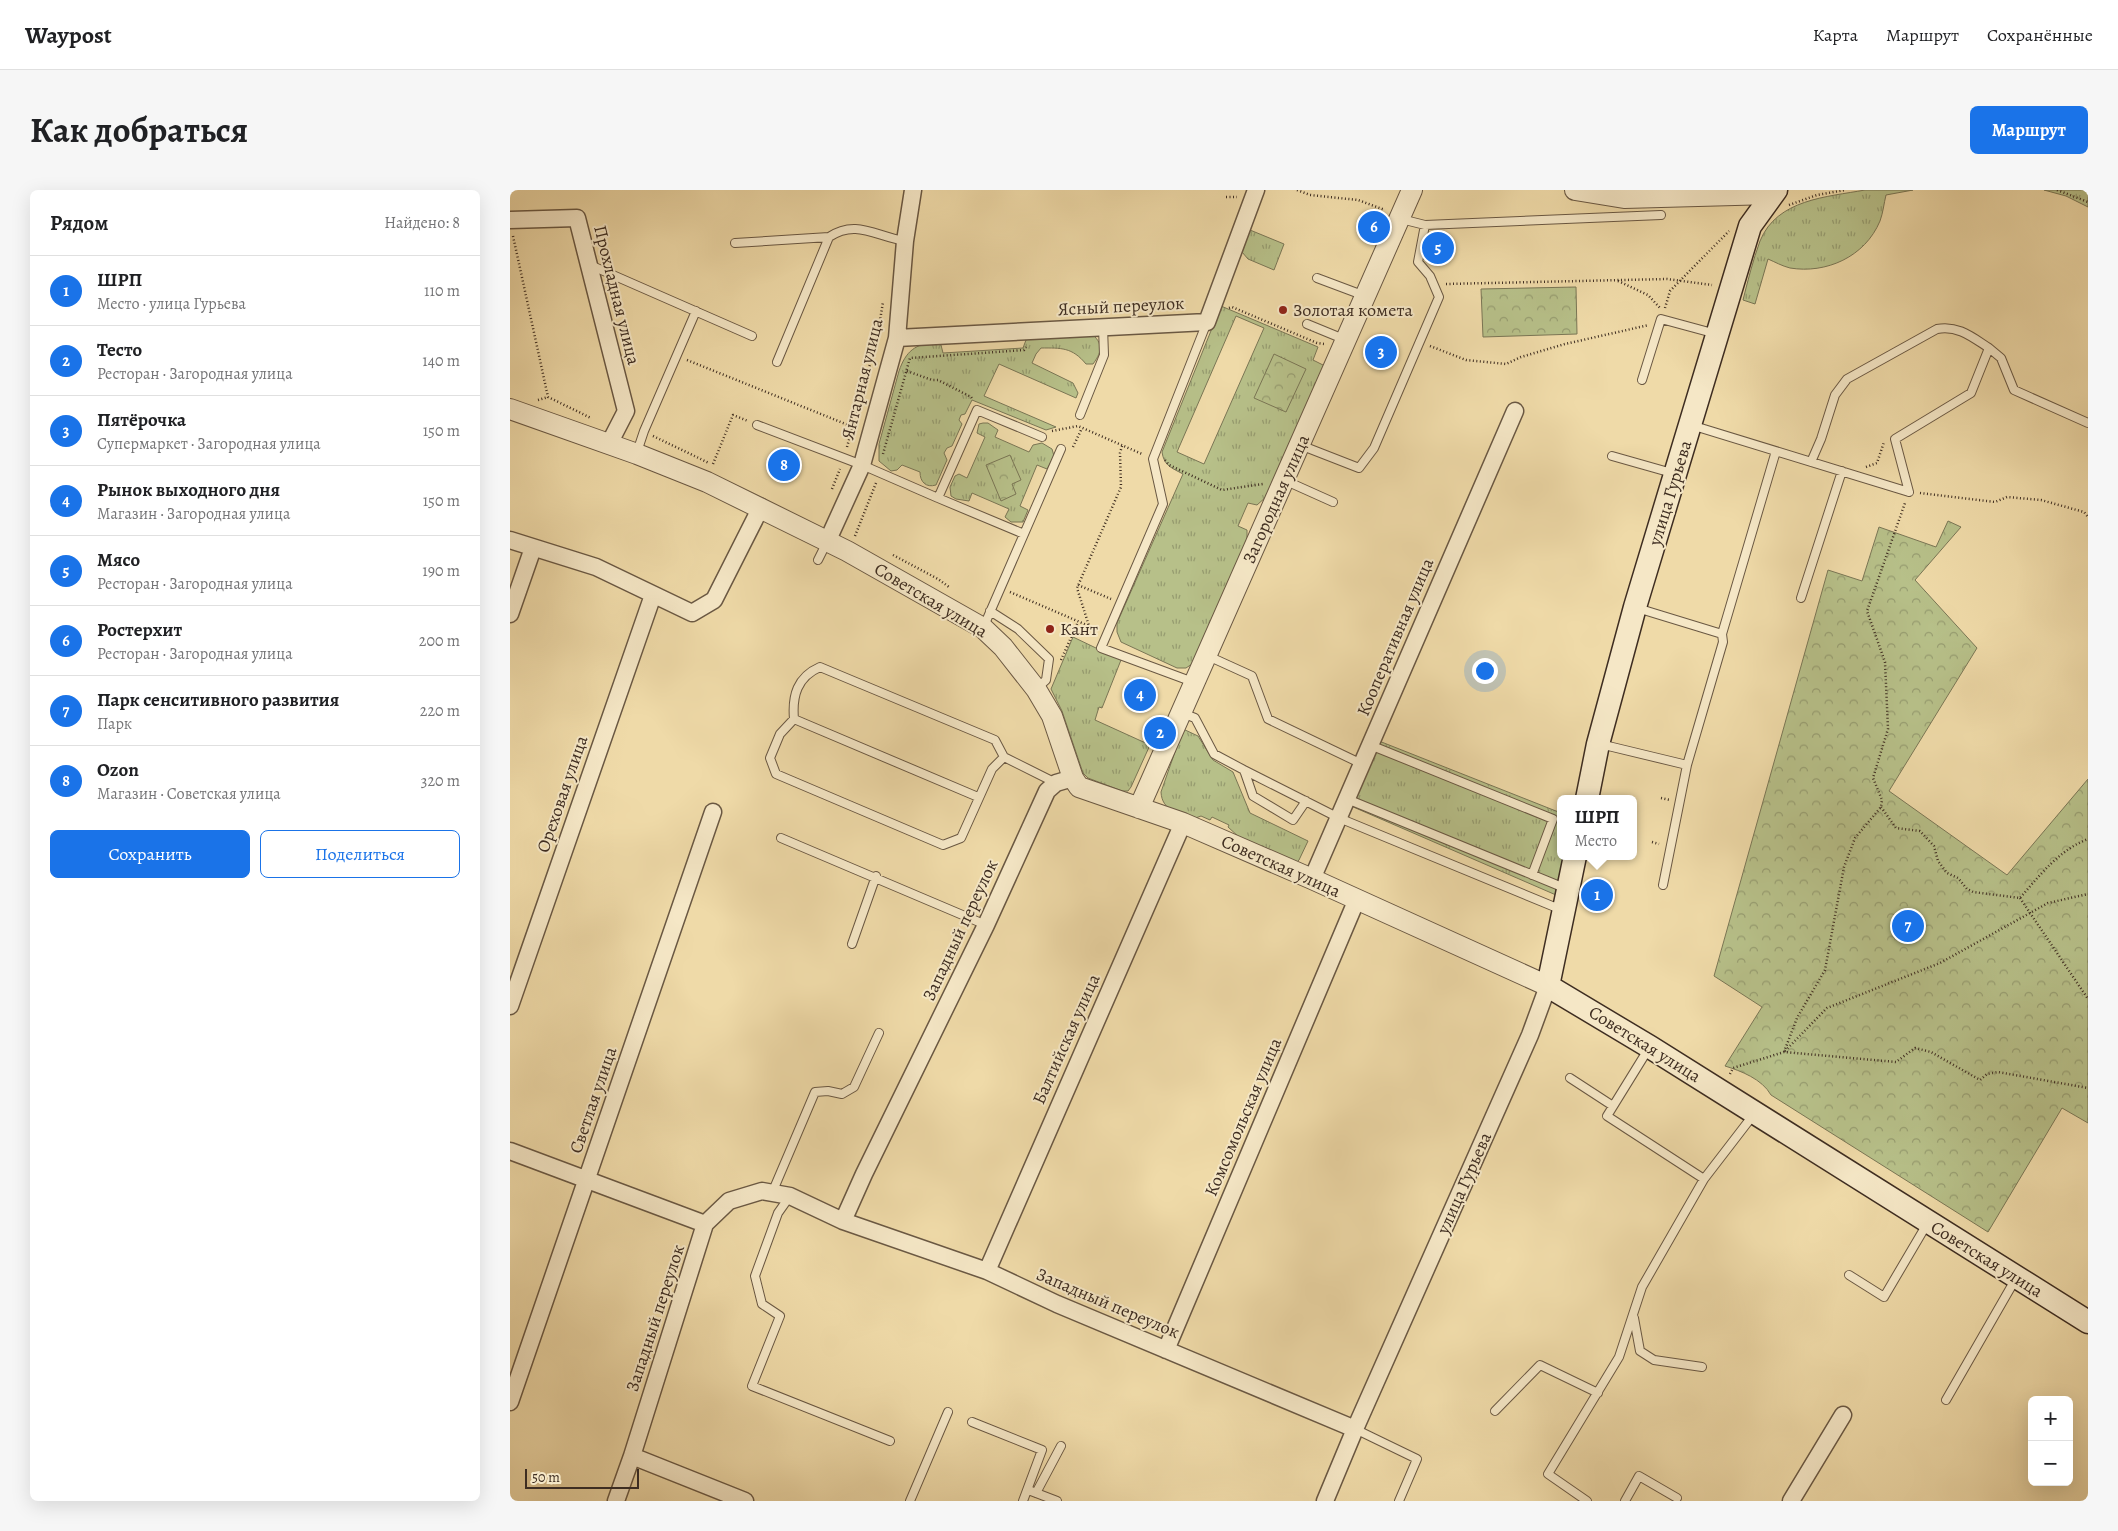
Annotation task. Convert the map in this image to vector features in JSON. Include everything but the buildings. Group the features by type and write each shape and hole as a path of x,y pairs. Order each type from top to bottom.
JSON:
{"main road":[{"name":"улица Гурьева","path":"1588,795 1598,744 1635,607 1750,226 1780,195"},
{"name":"улица Гурьева","path":"1548,986 1574,860"},
{"name":"Советская улица","path":"1548,986 1650,1047 2088,1322"}],"street":[{"name":"Янтарная улица","path":"832,534 862,465 896,338 905,240 914,190"},
{"name":"Ясный переулок","path":"896,338 1103,328 1208,318 1256,190"},
{"name":"Загородная улица","path":"1139,808 1193,682 1207,655 1277,482 1300,445 1365,296 1394,215 1412,190"},
{"path":"1575,190 1609,207 1624,198 1780,195"},
{"name":"Прохладная улица","path":"511,226 577,218 626,411 609,444"},
{"name":"Советская улица","path":"510,409 637,454 707,482 761,507 832,534 907,584 987,619 1007,652 1036,689 1052,716 1064,780 1183,823 1357,899 1548,986"},
{"name":"Кооперативная улица","path":"1312,879 1515,411"},
{"path":"510,540 596,567 692,613 714,600 761,507"},
{"path":"510,614 533,548"},
{"name":"Ореховая улица","path":"510,1006 653,595"},
{"name":"Западный переулок","path":"843,1221 986,924 1047,791 1064,780"},
{"name":"Светлая улица","path":"510,1402 713,812"},
{"name":"Балтийская улица","path":"987,1271 1183,823"},
{"name":"Комсомольская улица","path":"1166,1350 1357,899"},
{"name":"улица Гурьева","path":"1325,1501 1355,1429 1530,1035 1548,986"},
{"path":"510,1151 705,1224"},
{"name":"Западный переулок","path":"616,1501 705,1224 729,1201 762,1191 790,1196 843,1221 987,1271 1057,1304 1355,1429"},
{"path":"1791,1501 1843,1415"},
{"path":"632,1456 745,1501"}],"lane":[{"path":"1394,215 1425,224 1609,207 1661,215"},
{"path":"1300,445 1359,468 1374,448 1439,297 1430,276 1418,262 1425,224"},
{"path":"735,242 828,237 839,230 855,227 905,240"},
{"path":"777,362 828,237"},
{"path":"590,265 752,336"},
{"path":"1317,278 1365,296"},
{"path":"637,454 644,431 696,311"},
{"path":"1193,682 1101,648 1163,504 1153,459 1208,318"},
{"path":"1642,380 1661,319 1709,332"},
{"path":"1307,324 1343,346"},
{"path":"1811,462 1821,439 1835,395 1847,379 1937,329 1948,327 1960,330 2001,358 2014,390 2088,423"},
{"path":"1080,415 1104,355 1103,328"},
{"path":"1909,492 1895,439 1971,393 1989,348"},
{"path":"938,498 977,410 1044,435"},
{"path":"756,424 862,465 1024,534"},
{"path":"1691,425 1909,492"},
{"path":"1036,689 1046,680 1049,659 1018,629 987,619 1061,449"},
{"path":"1663,885 1687,765 1723,642 1722,634 1776,451"},
{"path":"1612,456 1676,475"},
{"path":"1801,598 1842,471"},
{"path":"1277,482 1333,502"},
{"path":"818,560 832,534"},
{"path":"1635,607 1722,634"},
{"path":"1207,655 1252,676 1268,719 1362,764"},
{"path":"794,719 792,705 797,689 807,672 820,667 994,740 1004,756 1064,780"},
{"path":"1180,712 1195,718 1214,754 1306,802 1339,818 1566,900"},
{"path":"794,719 780,734 770,758 776,774 943,845 961,838 992,769 1004,756"},
{"path":"794,719 978,797"},
{"path":"1370,744 1553,819 1532,876"},
{"path":"1598,744 1687,765"},
{"path":"1244,770 1253,796 1293,820 1306,802"},
{"path":"1347,799 1532,876 1566,900"},
{"path":"781,838 876,876 986,924"},
{"path":"852,944 876,876"},
{"path":"772,1193 815,1092 828,1091 842,1094 854,1088 879,1032"},
{"path":"1650,1047 1607,1116 1704,1180"},
{"path":"1570,1078 1613,1106"},
{"path":"1587,1501 1548,1474 1619,1357 1642,1287 1704,1180 1755,1113"},
{"path":"790,1196 778,1213 756,1276 762,1304 780,1316 752,1386 890,1441"},
{"path":"1849,1275 1884,1297 1928,1222"},
{"path":"1946,1400 2016,1278"},
{"path":"1634,1316 1640,1351 1654,1360 1702,1367"},
{"path":"1495,1411 1540,1365 1598,1393"},
{"path":"910,1501 948,1412"},
{"path":"972,1422 1042,1450 1032,1492"},
{"path":"1355,1429 1417,1459 1399,1501"},
{"path":"1023,1501 1032,1492 1061,1446"},
{"path":"1625,1501 1639,1476 1677,1498"},
{"path":"1032,1492 1057,1501"}],"path":[{"path":"1297,190 1310,195 1358,200 1394,215"},
{"path":"1780,195 1817,195 1845,190"},
{"path":"2056,190 2088,202"},
{"path":"1617,280 1648,295 1664,312 1670,291 1735,224"},
{"path":"511,226 548,397 597,420 620,423"},
{"path":"1434,284 1667,279 1715,285"},
{"path":"831,493 844,458 877,339 884,294"},
{"path":"1208,318 1232,307 1317,344 1343,346"},
{"path":"1420,342 1466,360 1506,364 1521,357 1565,344 1660,322"},
{"path":"677,356 853,427"},
{"path":"907,371 932,380 938,380 971,397 977,410"},
{"path":"713,464 733,415 756,424"},
{"path":"1044,435 1078,426 1153,459"},
{"path":"644,431 721,468"},
{"path":"1864,468 1877,464 1886,437"},
{"path":"1010,592 1089,626 1077,588 1121,487 1120,452 1122,446"},
{"path":"1164,452 1165,459 1169,465 1222,490 1277,482"},
{"path":"1784,1052 1797,1018 1826,970 1844,867 1855,838 1881,807 1882,800 1873,778 1888,728 1885,662 1867,611 1909,492 1995,502 2007,497 2041,500 2084,512 2088,517"},
{"path":"832,534 856,536"},
{"path":"889,553 938,579 952,589"},
{"path":"1078,585 1120,603"},
{"path":"1060,664 1078,621"},
{"path":"1881,807 1896,828 1920,832 1934,846 1938,861 1946,873 1958,878 1967,889 1973,892 2020,898 2088,999"},
{"path":"2020,898 2059,855 2072,845 2088,839"},
{"path":"1784,1052 1827,1008 1940,963 2048,903 2088,894"},
{"path":"1722,1073 1730,1074 1733,1068 1784,1052 1896,1062 1915,1048 1931,1052 1980,1080 1987,1074 1998,1072 2088,1088"}],"green space":[{"path":"1865,190 1913,190 1886,195 1880,221 1873,234 1865,244 1843,260 1817,268 1804,269 1790,268 1768,259 1755,304 1743,300 1760,241 1768,227 1778,216 1805,202"},
{"path":"2044,190 2083,190 2088,192 2088,207 2066,196"},
{"path":"1250,230 1284,244 1274,270 1248,259 1242,252"},
{"path":"1576,287 1577,334 1483,337 1481,289"},
{"path":"1221,306 1318,347 1313,360 1325,366 1266,497 1257,505 1248,503 1238,526 1247,530 1247,540 1192,664 1186,668 1177,668 1121,642 1117,632 1117,623 1183,474 1167,464 1162,452","holes":["1236,316 1264,328 1204,464 1177,452"]},
{"path":"1093,335 1099,342 1100,349 1093,364 1086,364 1071,351 1048,348 1041,348 1032,363 1073,383 1078,393 1076,398 999,364 984,396 1056,427 1046,430 972,400 965,414 961,415 959,420 962,424 952,446 947,448 944,453 947,460 936,485 929,486 924,483 920,472 902,465 897,470 891,471 879,461 879,444 899,371 908,354 917,347 936,342 941,345 943,353 1023,348 1026,340 1032,337"},
{"path":"1274,354 1306,369 1286,412 1254,398"},
{"path":"988,423 998,430 995,437 1029,452 1033,445 1042,443 1052,449 1054,456 1047,469 1037,465 1020,506 1028,510 1023,522 1011,522 1005,517 1009,509 972,493 969,501 956,499 951,496 950,487 955,476 959,474 967,478 985,437 977,433 979,424"},
{"path":"1010,455 1021,480 1012,484 1016,494 1001,501 986,465"},
{"path":"1948,521 1961,527 1915,580 1977,648 1889,791 2007,875 2088,779 2088,1123 2062,1108 1988,1232 1771,1095 1757,1080 1725,1066 1762,1007 1714,976 1828,570 1862,581 1879,527 1936,547"},
{"path":"1073,637 1121,660 1102,708 1099,707 1095,720 1150,745 1128,791 1122,791 1088,778 1083,773 1062,711 1051,689"},
{"path":"1183,729 1198,736 1213,760 1233,772 1250,813 1308,841 1296,863 1240,838 1228,827 1229,825 1212,817 1210,820 1201,816 1193,819 1172,810 1164,803 1161,792"},
{"path":"1379,741 1557,811 1557,860 1563,860 1556,895 1351,806"}],"place":[{"name":"Ростерхит","path":"1374,227"},
{"name":"Мясо","path":"1438,248"},
{"name":"Золотая комета","path":"1283,310"},
{"name":"Пятёрочка","path":"1381,352"},
{"name":"Ozon","path":"784,465"},
{"name":"Кант","path":"1050,629"},
{"name":"Рынок выходного дня","path":"1140,695"},
{"name":"Тесто","path":"1160,733"},
{"name":"ШРП","path":"1597,895"},
{"name":"Парк сенситивного развития","path":"1908,926"}]}
